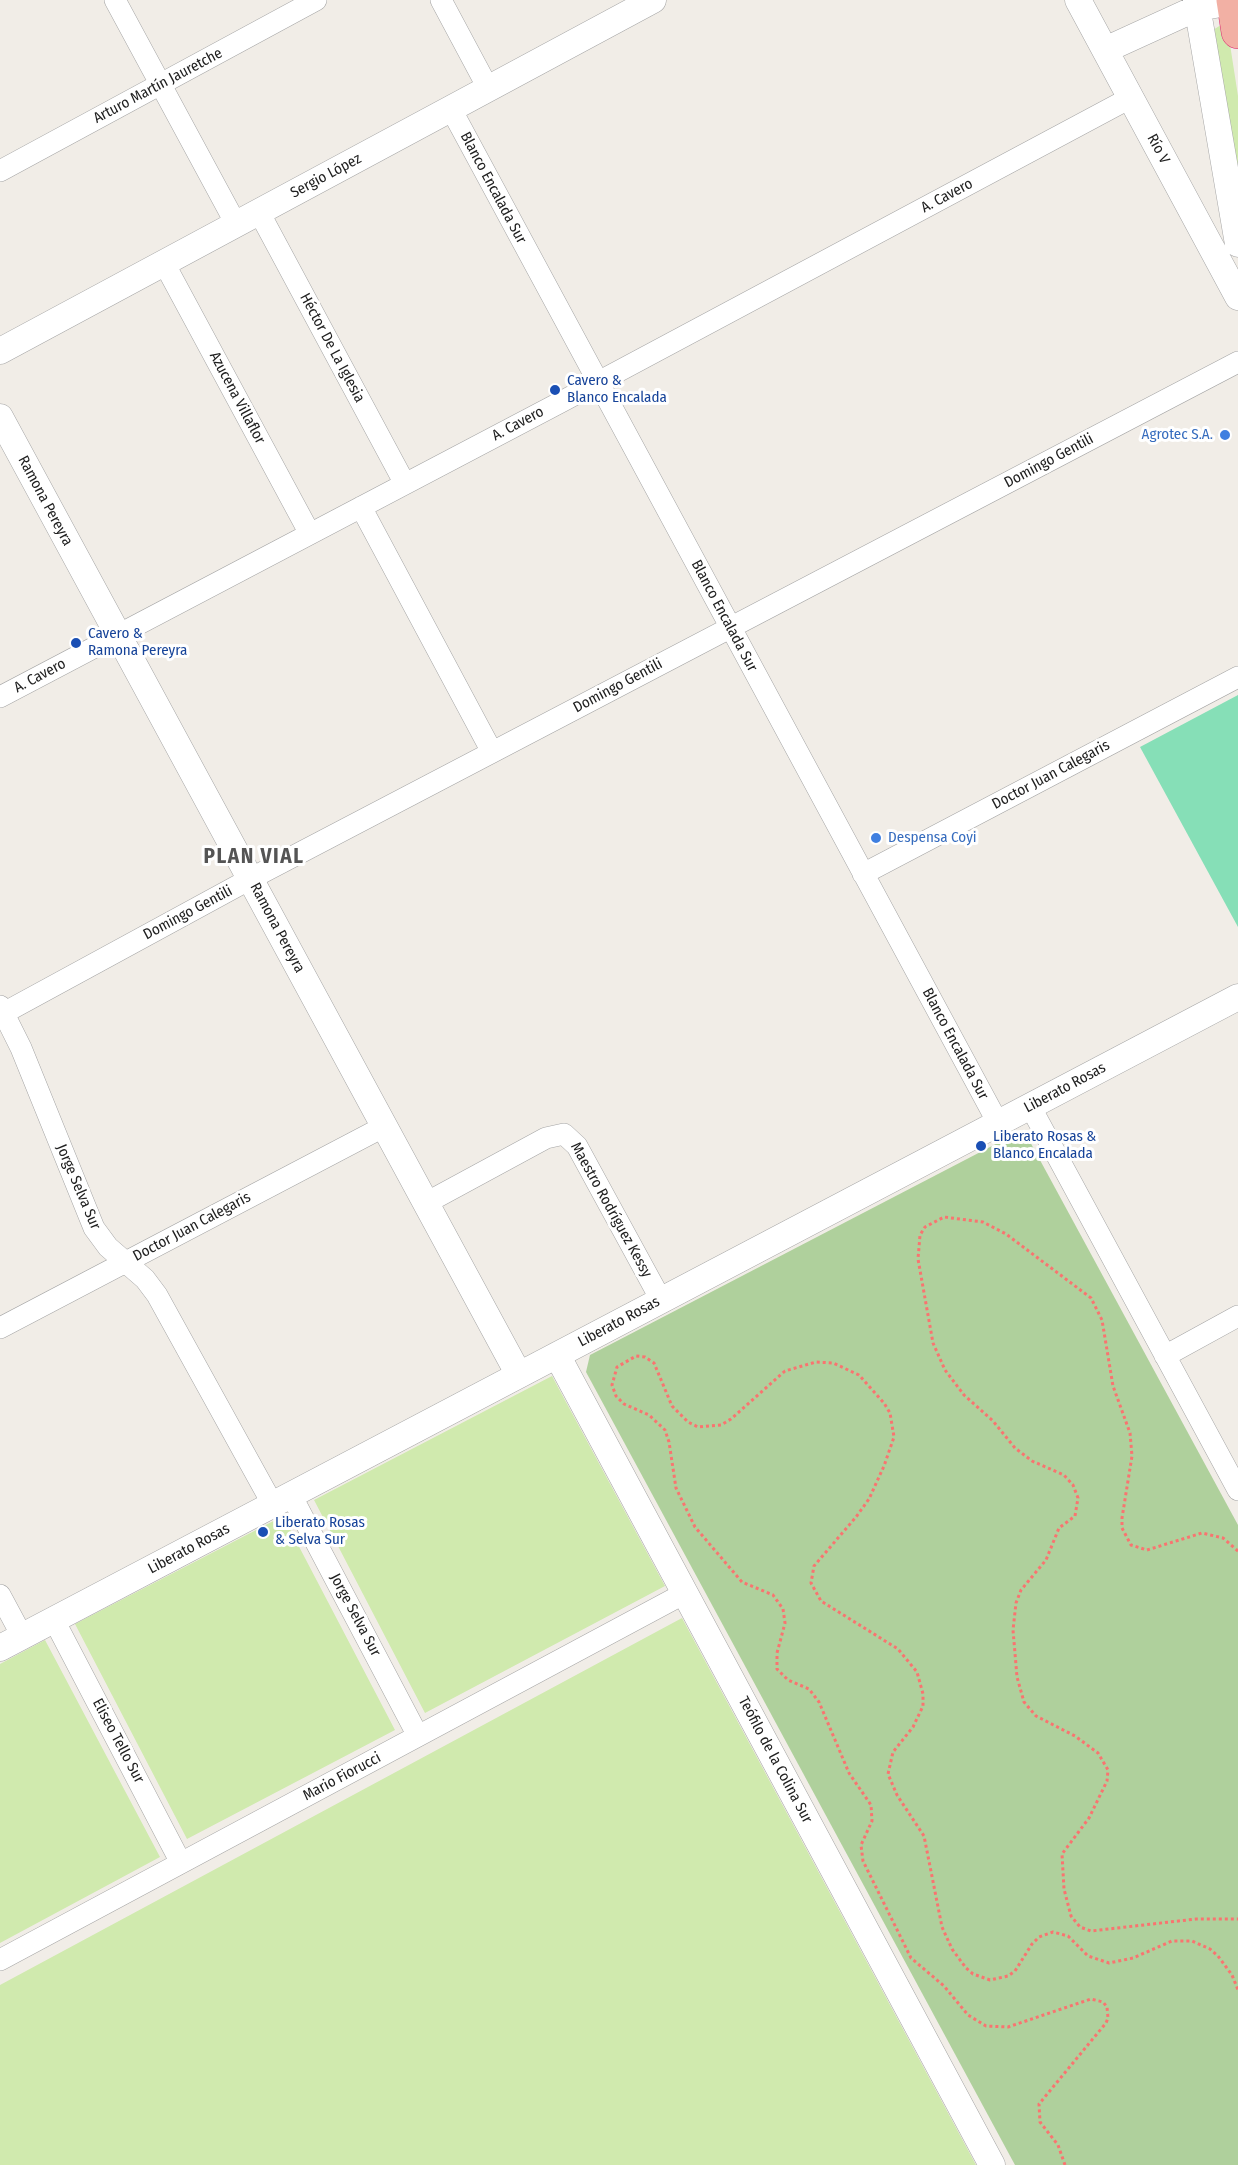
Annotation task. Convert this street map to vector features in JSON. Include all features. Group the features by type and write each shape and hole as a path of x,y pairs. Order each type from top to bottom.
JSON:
{"street":[{"path":"115,0 236,224"},
{"name":"Arturo Martín Jauretche","path":"0,171 316,0"},
{"path":"441,0 488,88"},
{"name":"Sergio López","path":"0,351 653,0"},
{"name":"Río V","path":"1078,0 1238,297"},
{"path":"1197,4 1238,244"},
{"path":"1105,50 1197,4 1236,8"},
{"name":"A. Cavero","path":"0,697 1130,98"},
{"name":"Blanco Encalada Sur","path":"451,109 998,1123"},
{"name":"Héctor De La Iglesia","path":"259,212 405,484"},
{"name":"Azucena Villaflor","path":"164,263 310,534"},
{"name":"Domingo Gentili","path":"1,1011 1238,362"},
{"name":"Ramona Pereyra","path":"0,417 519,1375"},
{"path":"361,507 492,752"},
{"name":"Doctor Juan Calegaris","path":"863,874 1238,677"},
{"name":"Liberato Rosas","path":"0,1648 1238,997"},
{"name":"Jorge Selva Sur","path":"1,1011 21,1048 94,1228 102,1241 145,1279 157,1295 282,1500 418,1736"},
{"path":"1030,1106 1238,1490"},
{"name":"Doctor Juan Calegaris","path":"0,1328 384,1126"},
{"name":"Maestro Rodríguez Kessy","path":"426,1203 546,1138 564,1134 577,1146 661,1300"},
{"path":"1166,1356 1238,1316"},
{"name":"Teófilo de la Colina Sur","path":"557,1355 992,2165"},
{"name":"Mario Fiorucci","path":"0,1960 685,1593"},
{"path":"0,1595 22,1636"},
{"name":"Eliseo Tello Sur","path":"54,1620 182,1863"}],"path":[{"path":"1238,1551 1223,1538 1202,1533 1147,1550 1131,1545 1122,1528 1122,1518 1132,1456 1131,1433 1113,1386 1102,1320 1091,1298 1006,1234 983,1222 944,1217 925,1227 920,1235 918,1259 933,1343 945,1370 964,1395 993,1421 1015,1448 1032,1461 1064,1475 1073,1485 1078,1498 1075,1516 1056,1532 1046,1560 1021,1590 1016,1603 1013,1630 1017,1677 1024,1702 1036,1716 1075,1736 1098,1753 1108,1770 1107,1781 1089,1818 1062,1854 1064,1889 1071,1916 1080,1927 1091,1931 1190,1920 1238,1919"},
{"path":"1065,2165 1058,2145 1040,2122 1039,2104 1106,2023 1107,2007 1103,2002 1091,1999 1008,2027 986,2026 968,2015 940,1982 911,1958 862,1862 861,1845 872,1821 871,1805 849,1773 819,1702 809,1689 788,1680 777,1669 777,1653 785,1623 783,1609 773,1595 742,1582 695,1527 676,1488 669,1442 664,1430 649,1415 624,1404 616,1396 612,1385 617,1367 636,1356 645,1357 654,1363 672,1406 679,1415 698,1427 721,1425 731,1419 785,1371 816,1362 833,1363 854,1371 871,1385 890,1413 894,1437 885,1466 856,1517 814,1566 811,1583 821,1601 905,1656 921,1681 923,1706 913,1726 893,1752 888,1774 897,1795 924,1836 942,1927 952,1949 966,1968 973,1974 990,1980 1008,1976 1015,1971 1039,1937 1053,1932 1068,1936 1088,1956 1109,1963 1133,1958 1172,1941 1192,1941 1210,1949 1218,1956 1232,1975 1238,1990"}],"green space":[{"path":"1224,23 1227,25 1238,96 1238,191 1213,30"},
{"path":"1238,695 1238,927 1140,747"},
{"path":"1015,1134 1028,1138 1238,1525 1238,2165 1015,2165 586,1372 590,1355"},
{"path":"552,1376 665,1586 425,1713 314,1500"},
{"path":"283,1516 395,1730 187,1839 75,1624"},
{"path":"682,1618 976,2165 0,2165 0,1985"},
{"path":"45,1640 160,1857 0,1943 0,1664"}],"place":[{"name":"Cavero & Blanco Encalada","path":"555,390"},
{"name":"Agrotec S.A.","path":"1225,435"},
{"name":"Cavero & Ramona Pereyra","path":"76,643"},
{"name":"Despensa Coyi","path":"876,838"},
{"name":"Liberato Rosas & Blanco Encalada","path":"981,1146"},
{"name":"Liberato Rosas & Selva Sur","path":"263,1532"}],"district":[{"name":"PLAN VIAL","path":"254,857"}]}
